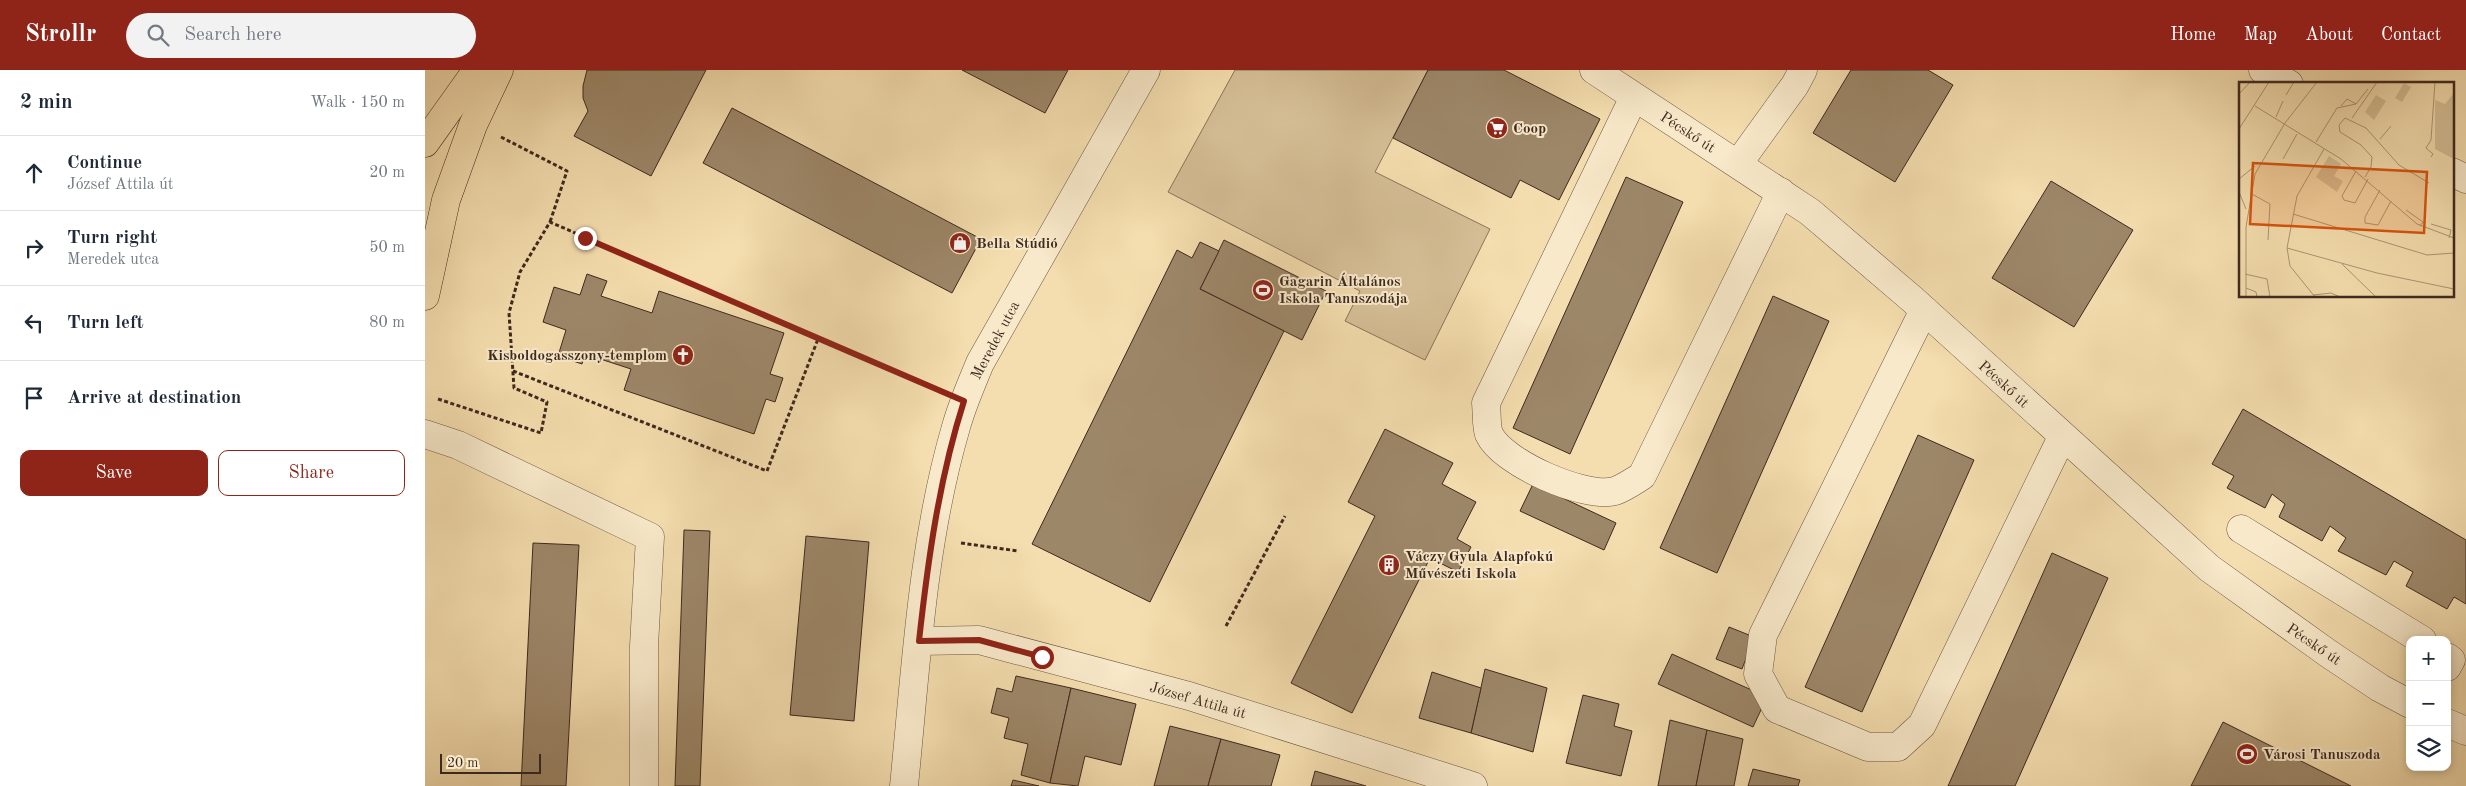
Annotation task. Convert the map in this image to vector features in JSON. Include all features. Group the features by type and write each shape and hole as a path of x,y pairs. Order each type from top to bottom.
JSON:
{"main road":[{"path":"425,143 477,70"},
{"path":"425,296 446,200 473,125 499,70"}],"street":[{"name":"Meredek utca","path":"903,786 931,539 955,429 964,401 980,363 1146,70"},
{"name":"Pécskő út","path":"1594,70 1781,192 1832,231 1924,310 2165,530 2247,597 2380,688 2406,702"},
{"path":"1738,164 1795,85 1803,70"},
{"path":"2263,70 2285,82"},
{"path":"1634,97 1486,403 1489,434 1508,456 1556,481 1587,492 1615,491 1642,476 1781,192"},
{"path":"2453,172 2466,179"},
{"path":"1924,310 1763,635 1758,674 1777,709 1868,747 1898,746 1922,725 2062,437"},
{"path":"425,434 459,445 650,537 644,646 644,786"},
{"path":"2241,529 2415,636"},
{"name":"József Attila út","path":"919,641 979,640 1189,696 1473,786"},
{"path":"2451,725 2466,731"}],"path":[{"path":"438,399 541,433 547,402 513,388 509,313 520,272 550,222 567,171 501,137"},
{"path":"550,222 964,401"},
{"path":"513,371 767,471 818,339"},
{"path":"1226,626 1285,516"},
{"path":"931,539 1018,550"}],"shaded area":[{"path":"1235,70 1428,70 1375,172 1490,229 1425,360 1345,321 1360,291 1168,192"}],"building":[{"path":"587,70 706,70 651,176 574,136 588,111 583,98 583,86"},
{"path":"962,70 1068,70 1045,113"},
{"name":"Coop","path":"1428,70 1504,70 1600,119 1559,200 1520,180 1511,198 1393,138"},
{"path":"1851,70 1928,70 1953,85 1895,182 1813,133"},
{"path":"732,108 981,239 952,293 703,163"},
{"path":"1626,177 1683,202 1570,454 1513,428"},
{"path":"2051,181 2133,230 2074,327 1992,278"},
{"name":"Gagarin Általános Iskola Tanuszodája","path":"1224,240 1326,291 1302,340 1200,289"},
{"path":"1200,242 1219,251 1200,289 1284,331 1150,602 1032,544 1177,250 1192,258"},
{"name":"Kisboldogasszony-templom","path":"587,274 607,281 601,296 652,313 659,291 784,333 770,374 783,378 775,402 766,399 754,434 624,390 631,369 585,354 582,364 558,356 566,330 543,322 554,287 580,295"},
{"path":"1773,296 1829,321 1717,573 1660,548"},
{"path":"2243,409 2466,540 2466,604 2454,597 2447,609 2406,586 2413,572 2394,561 2386,575 2338,551 2346,538 2330,526 2322,541 2279,517 2285,504 2272,494 2265,508 2227,488 2234,476 2212,464"},
{"name":"Váczy Gyula Alapfokú Művészeti Iskola","path":"1385,429 1453,463 1442,484 1476,502 1457,539 1471,547 1458,572 1430,558 1352,713 1291,683 1375,516 1348,502"},
{"path":"1918,435 1974,460 1862,712 1805,687"},
{"path":"1533,484 1616,523 1604,550 1520,511"},
{"path":"684,530 710,531 700,786 675,786"},
{"path":"806,536 869,542 854,721 790,715"},
{"path":"533,543 579,545 566,786 521,786"},
{"path":"2052,553 2108,578 2015,786 1948,786"},
{"path":"1729,627 1754,637 1742,669 1716,659"},
{"path":"1672,654 1767,697 1753,727 1658,684"},
{"path":"1485,669 1547,688 1533,752 1471,733"},
{"path":"1432,672 1481,688 1471,733 1419,718"},
{"path":"1016,676 1071,688 1050,783 1021,775 1028,744 1004,738 1009,718 991,713 997,688 1012,692"},
{"path":"1071,688 1136,704 1121,765 1085,756 1078,786 1050,783"},
{"path":"1583,695 1619,704 1614,726 1632,731 1621,776 1566,763"},
{"path":"1670,720 1707,730 1696,786 1658,786"},
{"name":"Városi Tanuszoda","path":"2223,722 2351,786 2191,786"},
{"path":"1170,726 1221,739 1208,786 1154,786"},
{"path":"1707,730 1743,739 1734,786 1696,786"},
{"path":"1221,739 1280,755 1271,786 1208,786"},
{"path":"1753,769 1800,780 1798,786 1748,786"},
{"path":"1315,771 1366,786 1311,786"},
{"path":"1013,780 1039,786 1011,786"}],"place":[{"name":"Coop","path":"1497,128"},
{"name":"Bella Stúdió","path":"960,243"},
{"name":"Gagarin Általános Iskola Tanuszodája","path":"1263,290"},
{"name":"Kisboldogasszony-templom","path":"683,355"},
{"name":"Váczy Gyula Alapfokú Művészeti Iskola","path":"1389,565"},
{"name":"Városi Tanuszoda","path":"2247,754"}],"route":[{"path":"585,238 964,401 955,429 931,539 919,641 979,640 1042,657"}]}
